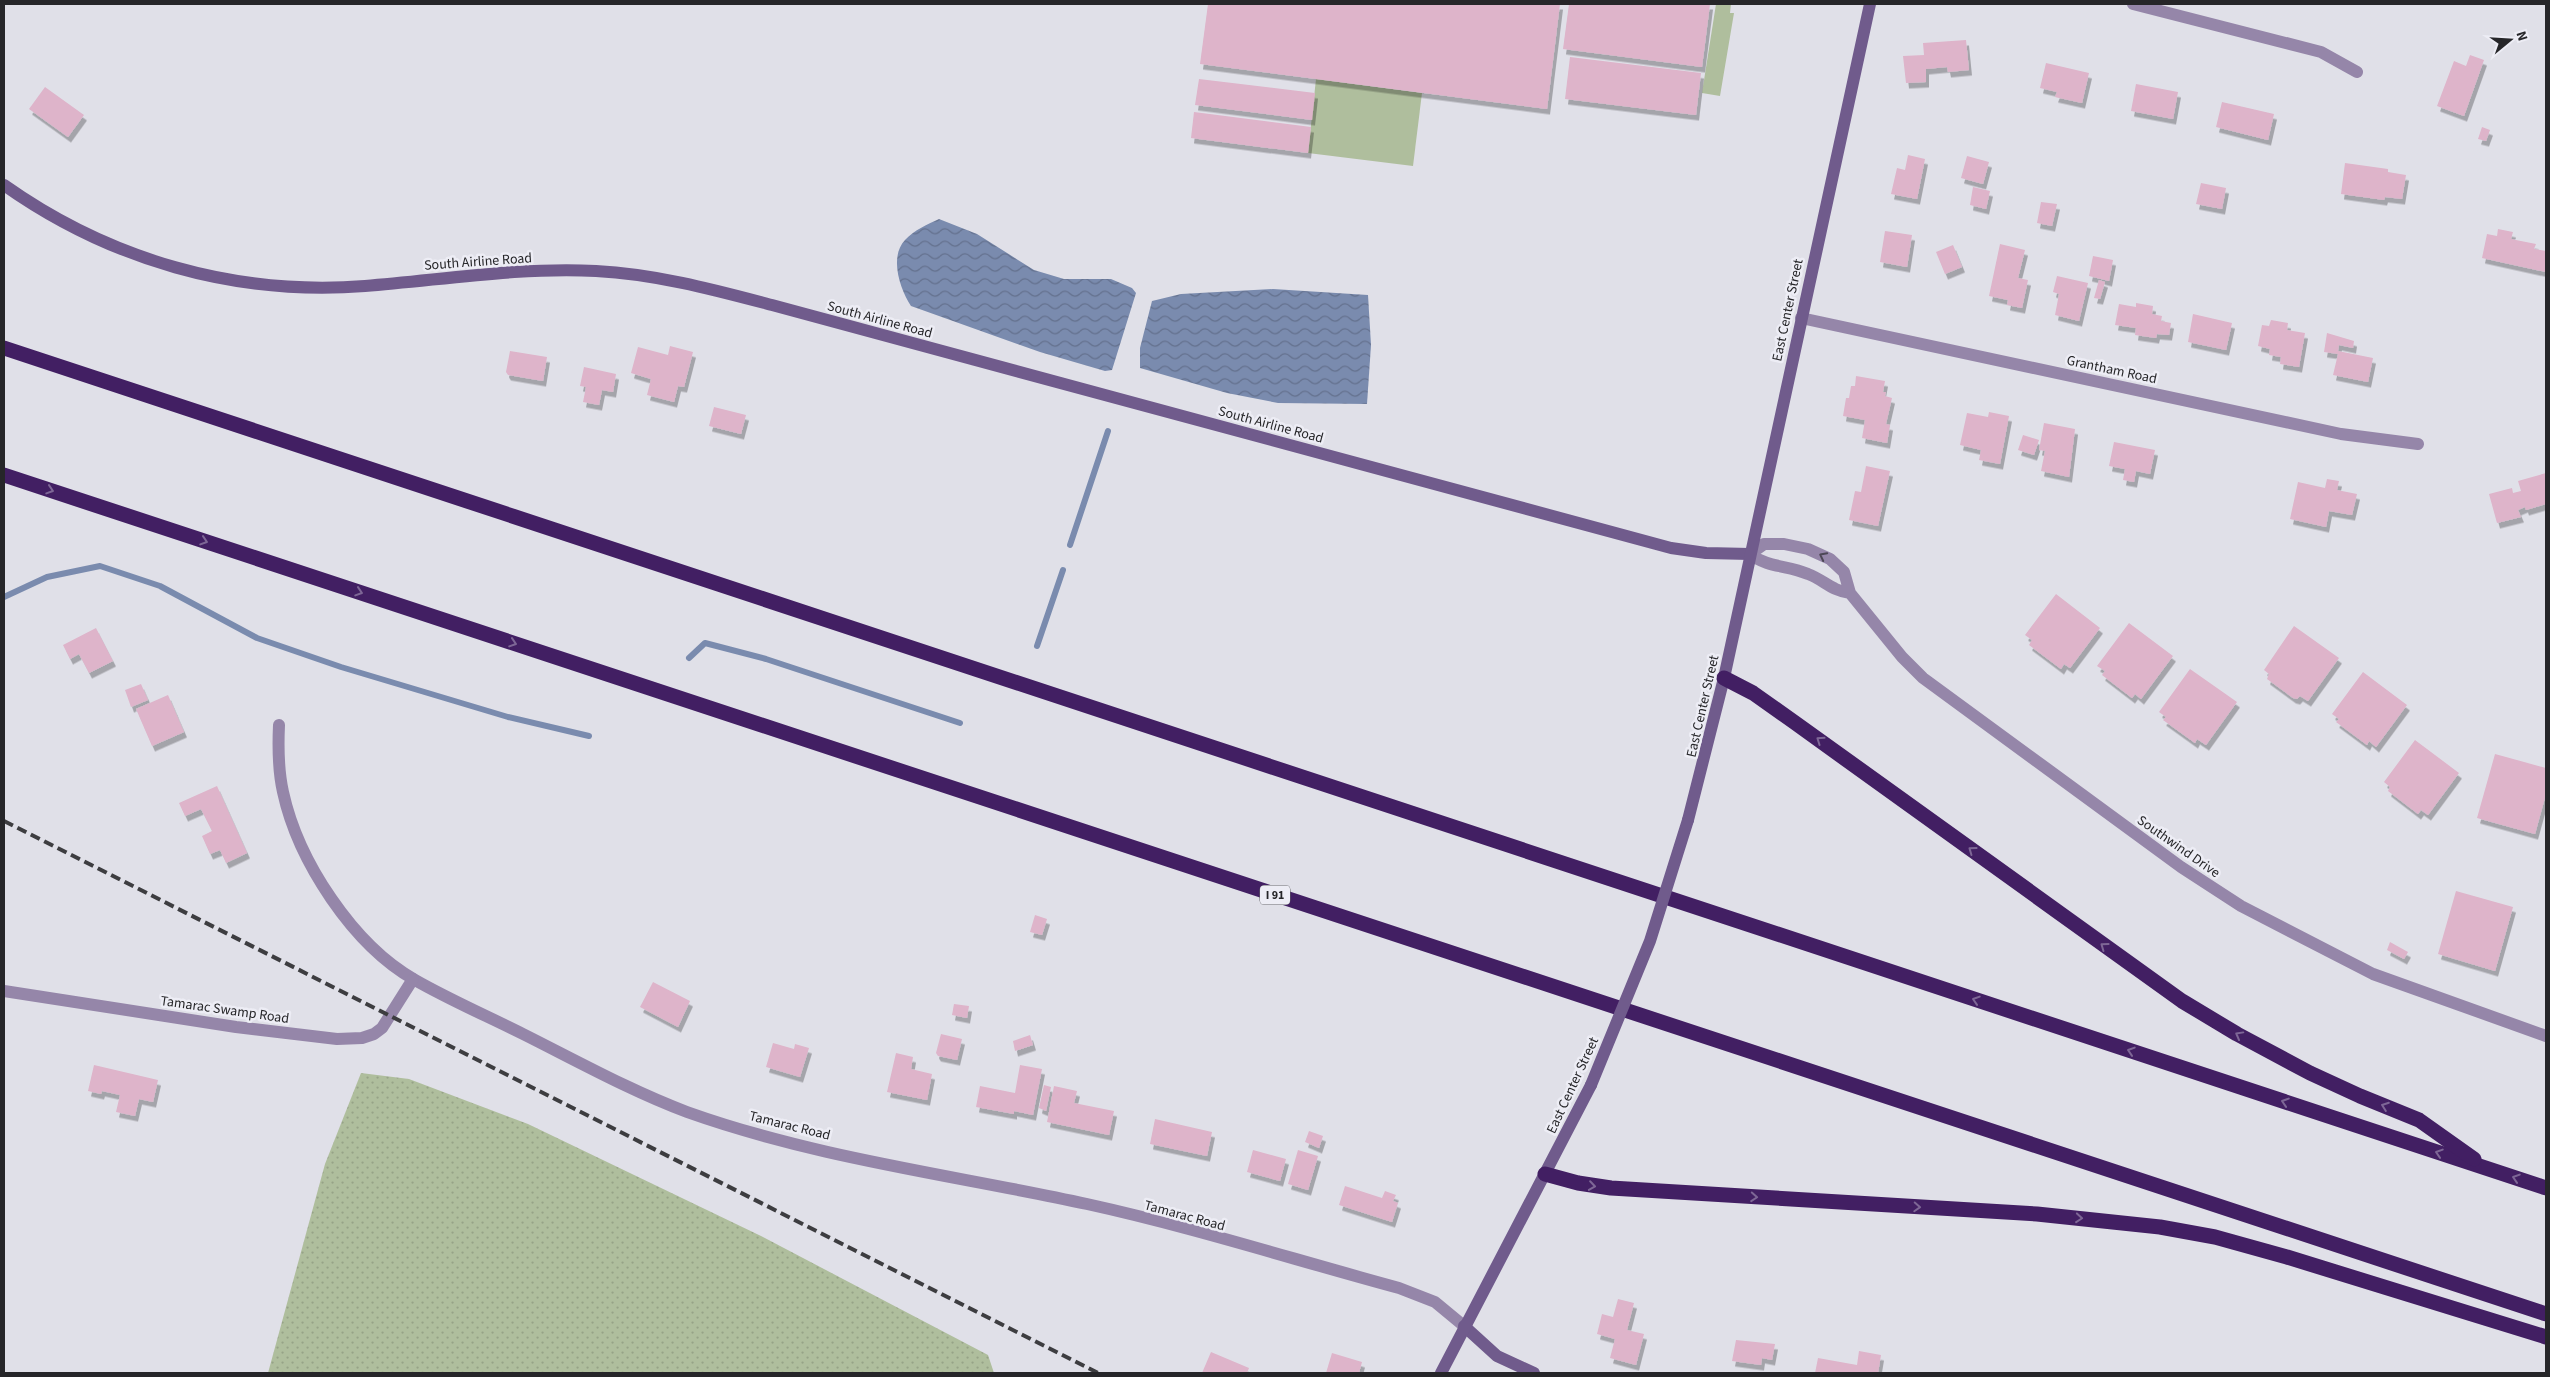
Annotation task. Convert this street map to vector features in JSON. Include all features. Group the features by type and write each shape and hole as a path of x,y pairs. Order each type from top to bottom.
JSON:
{"highway":[{"path":"4,348 2546,1188"},
{"name":"I 91","path":"4,475 2546,1314"},
{"path":"1724,678 1753,693 2182,1001 2237,1034 2310,1073 2419,1120 2486,1168"},
{"path":"1545,1174 1578,1183 1611,1188 2037,1214 2167,1228 2215,1237 2287,1257 2546,1337"}],"main road":[{"name":"East Center Street","path":"1441,1373 1590,1085 1650,941 1688,820 1724,678 1870,4"},
{"name":"South Airline Road","path":"4,185 52,216 102,242 152,261 208,276 262,285 327,288 492,274 569,270 618,273 678,282 790,310 1671,548 1706,553 1750,554"},
{"path":"1464,1326 1497,1356 1534,1373"}],"street":[{"path":"2142,5 2322,52 2357,72"},
{"name":"Grantham Road","path":"1801,318 2340,434 2418,444"},
{"name":"Southwind Drive","path":"1750,554 1764,544 1778,543 1820,554 1839,566 1844,572 1850,593 1902,657 1935,688 2181,867 2241,906 2373,974 2546,1036"},
{"path":"1750,554 1764,564 1803,572 1816,577 1834,590 1850,593"},
{"name":"Tamarac Road","path":"279,725 278,755 282,791 292,826 310,863 332,898 364,938 413,979 639,1092 688,1112 810,1147 1090,1205 1399,1288 1435,1302 1464,1326"},
{"name":"Tamarac Swamp Road","path":"4,991 236,1027 337,1039 362,1038 374,1034 382,1028 413,979"}],"green space":[{"path":"1716,4 1731,4 1730,13 1734,13 1720,96 1702,93"},
{"path":"1316,79 1422,93 1413,166 1308,153"},
{"path":"361,1073 409,1079 528,1124 761,1236 988,1355 994,1373 268,1373 325,1164"}],"water":[{"path":"939,219 977,234 1034,270 1064,279 1111,279 1132,288 1136,293 1112,370 1105,371 1040,352 911,306 903,291 898,273 897,264 900,247 913,233"},
{"path":"1273,289 1368,295 1371,345 1367,404 1278,403 1227,393 1140,368 1140,348 1152,301 1181,294"}],"building":[{"path":"1208,4 1560,4 1547,109 1200,64"},
{"path":"1569,4 1710,4 1702,67 1563,49"},
{"path":"1966,40 1969,70 1948,72 1947,67 1926,69 1926,82 1906,83 1903,56 1924,55 1923,43"},
{"path":"2470,55 2484,60 2464,116 2437,106 2454,61 2466,66"},
{"path":"1570,57 1701,73 1696,115 1565,99"},
{"path":"2046,63 2089,73 2082,103 2055,97 2057,92 2040,88"},
{"path":"1199,79 1315,93 1312,120 1195,105"},
{"path":"2136,84 2178,92 2173,119 2131,111"},
{"path":"45,87 84,115 68,137 29,109"},
{"path":"2222,102 2274,114 2268,140 2216,127"},
{"path":"1194,112 1311,127 1308,153 1191,138"},
{"path":"2482,127 2490,130 2486,141 2478,139"},
{"path":"1908,155 1925,159 1917,199 1891,194 1897,168 1905,170"},
{"path":"1967,156 1989,162 1983,184 1961,178"},
{"path":"2345,163 2388,169 2388,172 2406,175 2402,199 2385,197 2384,200 2341,194"},
{"path":"2201,183 2226,188 2222,209 2196,204"},
{"path":"1973,187 1990,191 1986,209 1970,205"},
{"path":"2041,202 2057,204 2052,226 2037,223"},
{"path":"2498,229 2513,232 2511,239 2536,244 2534,249 2546,251 2546,272 2482,258 2487,234 2497,236"},
{"path":"1885,231 1912,235 1907,267 1880,262"},
{"path":"2000,244 2025,250 2018,278 2028,280 2022,308 2007,305 2008,300 1989,296"},
{"path":"1953,245 1962,267 1945,274 1936,252"},
{"path":"2093,256 2113,260 2109,281 2089,276"},
{"path":"2057,276 2088,283 2079,321 2055,315 2059,294 2053,292"},
{"path":"2099,280 2105,282 2100,299 2094,298"},
{"path":"2136,303 2153,306 2152,314 2162,316 2161,321 2171,323 2169,335 2157,334 2156,338 2135,335 2136,328 2115,325 2119,304 2136,307"},
{"path":"2193,314 2232,323 2226,350 2188,342"},
{"path":"2271,320 2288,323 2287,330 2305,333 2299,367 2280,364 2281,357 2269,355 2270,349 2258,346 2262,325 2269,326"},
{"path":"2327,333 2354,341 2353,348 2339,345 2338,351 2373,358 2368,382 2333,375 2338,354 2324,352"},
{"path":"670,346 693,352 684,387 678,386 674,402 647,395 651,379 631,373 638,347 668,355"},
{"path":"510,351 547,357 543,381 508,375 506,372"},
{"path":"584,367 616,374 613,392 602,390 599,405 583,402 586,387 580,386"},
{"path":"1856,376 1885,381 1883,392 1886,392 1885,396 1892,398 1886,424 1890,425 1887,443 1862,438 1865,420 1843,416 1846,398 1849,398 1851,386 1855,386"},
{"path":"714,407 746,415 741,434 709,426"},
{"path":"1989,412 2009,416 2000,464 1979,460 1981,450 1960,445 1967,413 1988,417"},
{"path":"2044,423 2075,429 2069,477 2041,471 2045,451 2039,450"},
{"path":"2023,435 2039,440 2034,455 2018,450"},
{"path":"2114,442 2155,450 2150,474 2136,471 2134,482 2123,480 2125,469 2109,466"},
{"path":"1866,466 1890,471 1878,526 1849,520 1855,491 1861,492"},
{"path":"2546,473 2546,504 2526,510 2525,507 2518,510 2521,517 2497,523 2489,494 2512,488 2513,493 2521,491 2518,481"},
{"path":"2327,479 2339,481 2337,490 2357,494 2352,515 2329,511 2326,527 2290,519 2298,482 2325,488"},
{"path":"2056,594 2100,628 2070,668 2064,664 2061,669 2029,645 2032,640 2025,635"},
{"path":"2129,623 2173,656 2141,699 2135,694 2132,698 2102,675 2105,671 2097,666"},
{"path":"2294,626 2339,658 2308,701 2300,696 2297,699 2293,698 2267,679 2269,674 2264,670"},
{"path":"96,628 113,661 89,673 79,654 70,659 63,645"},
{"path":"2190,669 2237,702 2206,745 2197,739 2195,743 2163,720 2166,717 2159,712"},
{"path":"2363,672 2407,705 2376,747 2369,741 2367,745 2336,722 2339,719 2332,714"},
{"path":"141,684 148,700 131,707 125,690"},
{"path":"168,695 184,732 152,746 136,709"},
{"path":"2415,740 2459,773 2428,815 2421,810 2418,814 2388,791 2390,787 2384,782"},
{"path":"2495,754 2546,768 2546,794 2535,834 2477,818"},
{"path":"217,786 247,853 226,863 220,850 210,854 202,836 212,831 201,809 185,816 179,803"},
{"path":"2456,891 2513,907 2495,971 2438,954"},
{"path":"1035,915 1047,919 1042,935 1030,932"},
{"path":"2390,942 2408,952 2404,959 2387,950"},
{"path":"653,982 690,1001 678,1027 640,1007"},
{"path":"954,1004 969,1006 967,1018 952,1015"},
{"path":"941,1034 962,1039 957,1060 938,1056 936,1053"},
{"path":"1030,1035 1033,1045 1015,1051 1013,1041"},
{"path":"773,1043 794,1049 795,1044 809,1048 800,1077 766,1067"},
{"path":"896,1053 913,1057 911,1069 932,1074 927,1100 887,1092"},
{"path":"94,1065 158,1080 153,1102 139,1099 135,1116 116,1112 120,1095 102,1091 101,1094 88,1091"},
{"path":"1020,1065 1042,1069 1033,1115 1014,1111 1014,1114 976,1107 980,1086 1015,1093"},
{"path":"1044,1085 1051,1087 1046,1111 1039,1108"},
{"path":"1054,1086 1077,1091 1074,1103 1114,1111 1109,1135 1047,1122"},
{"path":"1155,1119 1212,1132 1207,1156 1150,1144"},
{"path":"1309,1131 1323,1136 1319,1148 1305,1142"},
{"path":"1253,1150 1286,1159 1280,1181 1247,1172"},
{"path":"1298,1150 1318,1156 1308,1190 1288,1184"},
{"path":"1345,1186 1382,1198 1385,1191 1396,1195 1393,1201 1398,1203 1392,1222 1339,1205"},
{"path":"1618,1299 1634,1303 1627,1330 1644,1334 1636,1365 1610,1358 1615,1339 1597,1334 1602,1314 1613,1317"},
{"path":"1736,1340 1775,1344 1772,1360 1762,1358 1761,1365 1732,1361"},
{"path":"1859,1351 1881,1355 1878,1373 1815,1373 1818,1358 1857,1365"},
{"path":"1211,1352 1249,1368 1247,1373 1202,1373"},
{"path":"1332,1353 1362,1362 1359,1373 1326,1373"}],"waterway":[{"path":"1070,545 1108,431"},
{"path":"4,597 47,577 100,566 160,586 257,638 341,667 508,717 589,736"},
{"path":"1037,646 1063,570"},
{"path":"689,658 705,643 766,659 960,723"}],"railway":[{"path":"4,821 1098,1373"}]}
